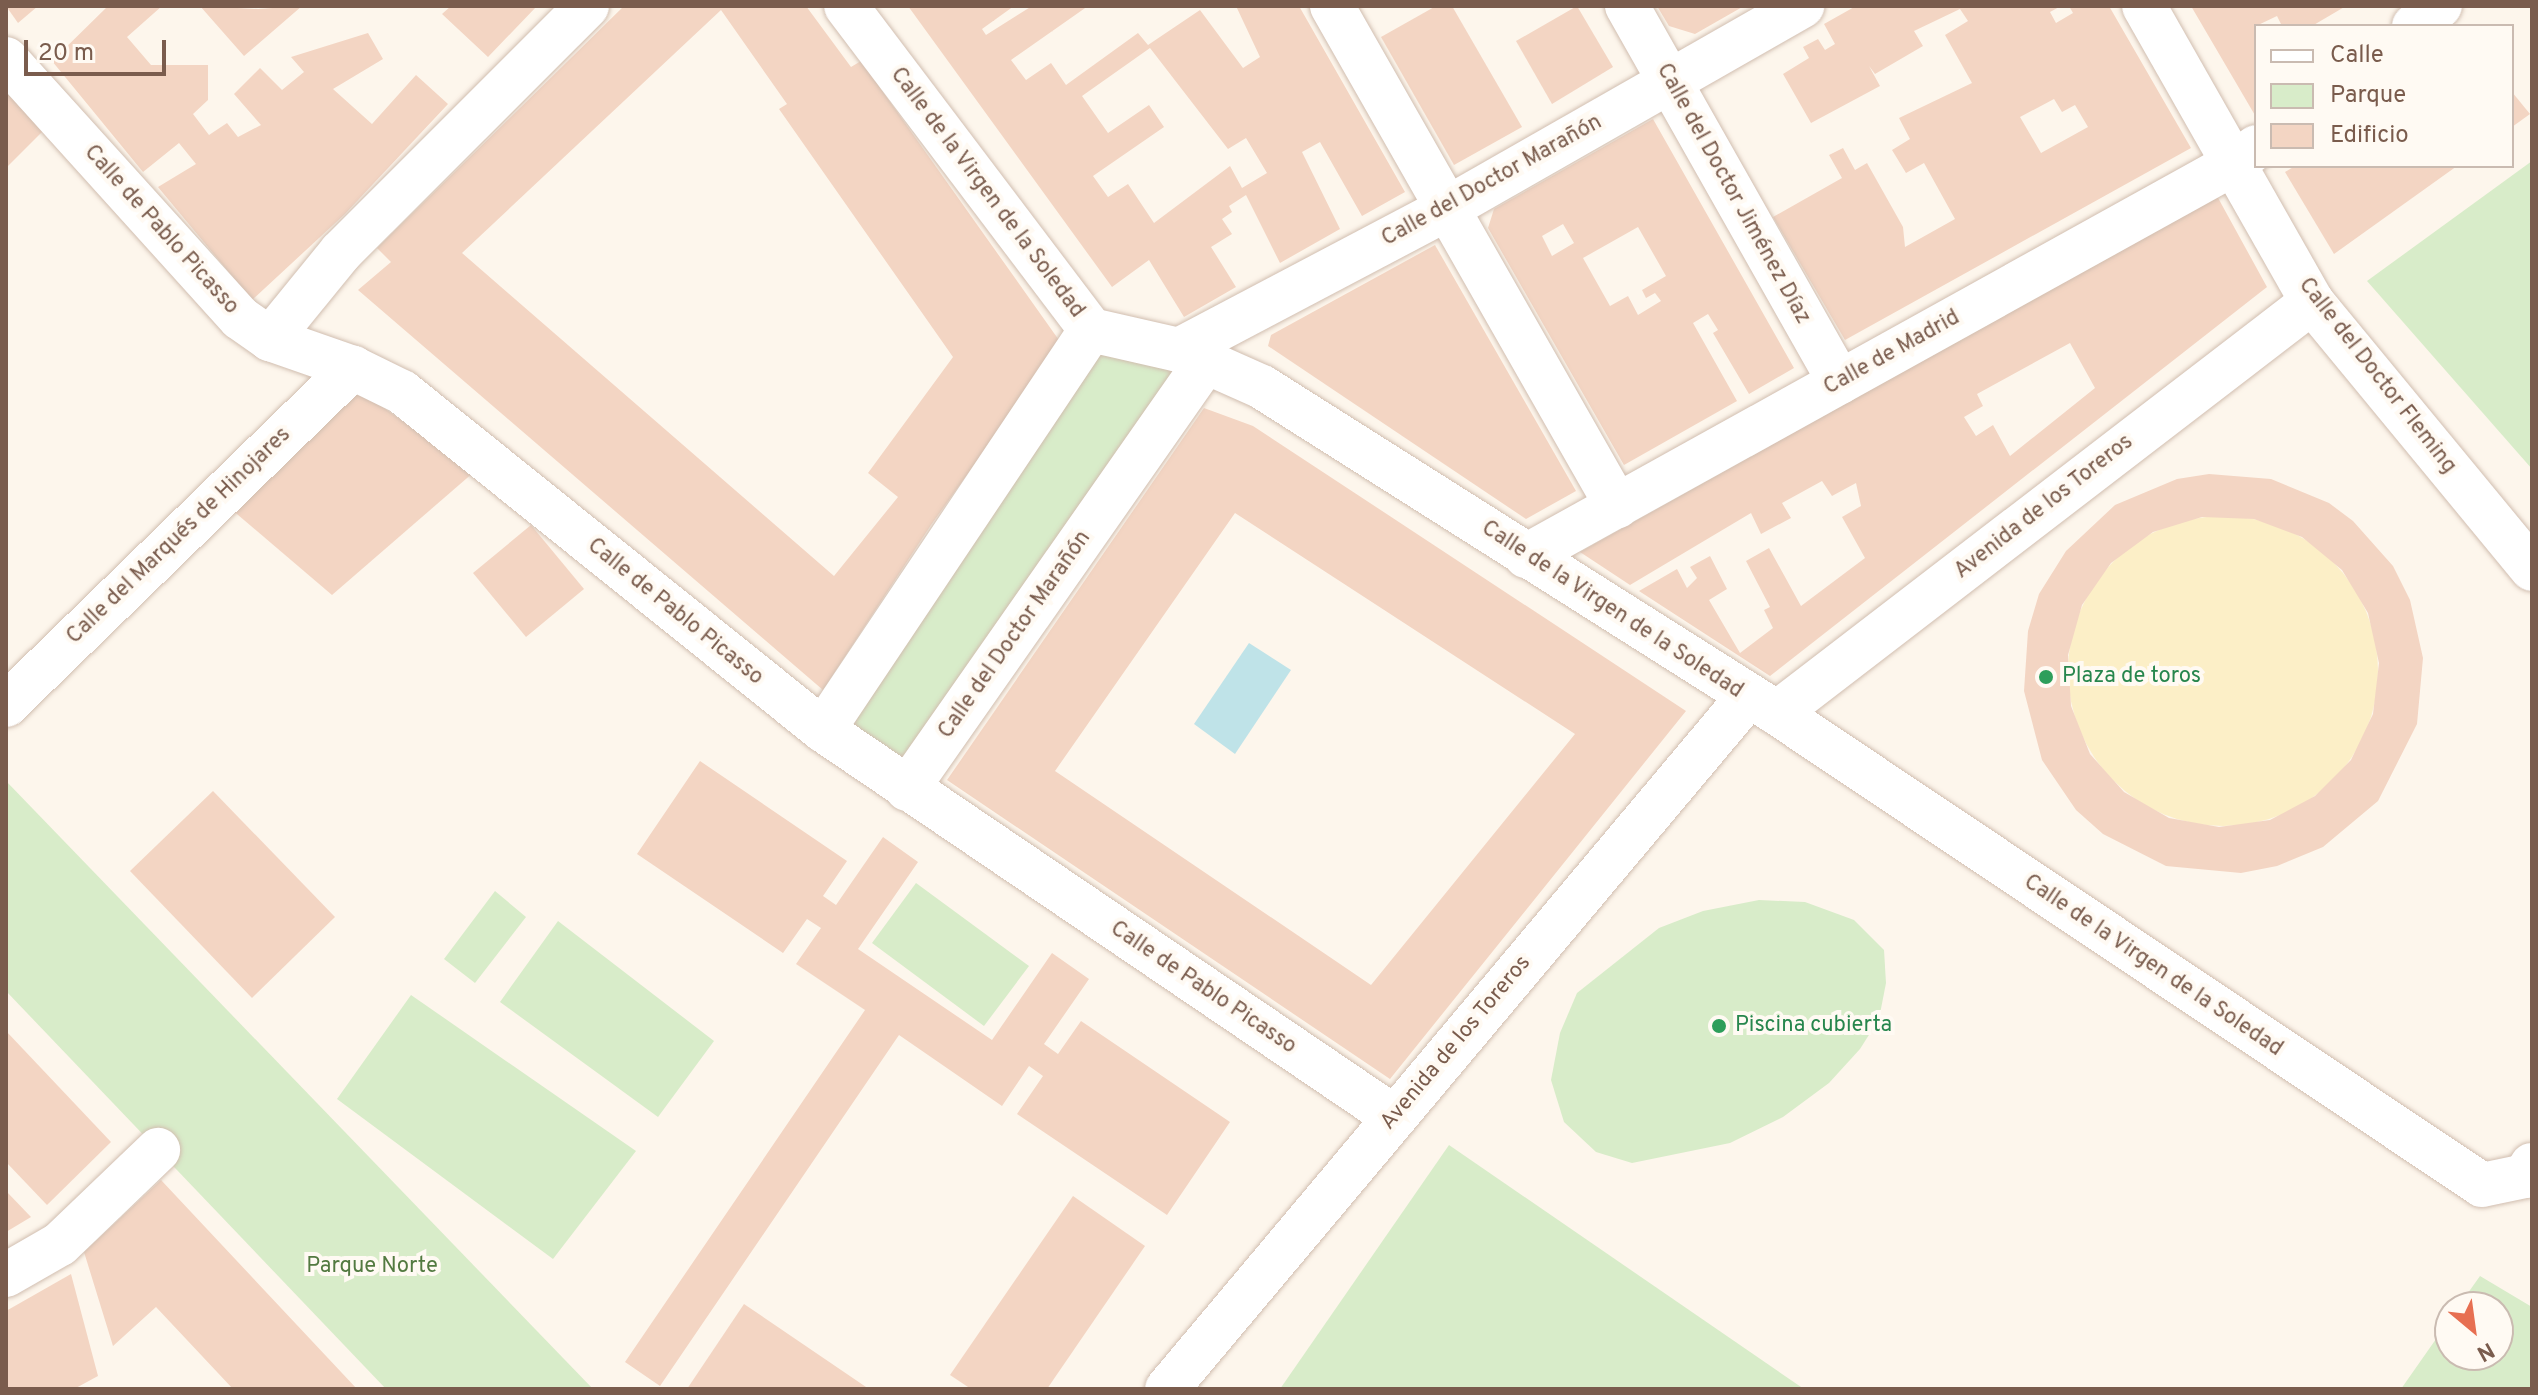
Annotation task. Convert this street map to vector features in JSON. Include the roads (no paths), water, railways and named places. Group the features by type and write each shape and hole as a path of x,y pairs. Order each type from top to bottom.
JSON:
{"street":[{"path":"270,339 341,252 587,6"},
{"name":"Calle de la Virgen de la Soledad","path":"846,6 1091,330 1192,356 1262,387 1762,706 2482,1185 2525,1176 2532,1165"},
{"path":"1332,6 1617,506"},
{"name":"Calle del Doctor Jiménez Díaz","path":"1627,6 1840,382"},
{"name":"Calle del Doctor Marañón","path":"907,789 1192,356 1802,6"},
{"name":"Calle del Doctor Fleming","path":"2144,6 2245,155 2312,302 2532,569"},
{"path":"2417,24 2440,6"},
{"name":"Calle de Pablo Picasso","path":"6,59 240,318 270,339 353,368 402,392 823,730 1394,1117"},
{"name":"Calle de Madrid","path":"1526,556 2245,155"},
{"name":"Avenida de los Toreros","path":"1167,1389 1394,1117 1762,706 2312,302"},
{"path":"823,730 1091,330"},
{"name":"Calle del Marqués de Hinojares","path":"6,705 353,368"},
{"path":"6,1275 60,1244 158,1150"}],"water":[{"path":"1249,643 1291,670 1235,754 1194,724"}],"place":[{"name":"Plaza de toros","path":"2046,677"},
{"name":"Piscina cubierta","path":"1719,1026"}],"park label":[{"name":"Parque Norte","path":"372,1267"}]}
